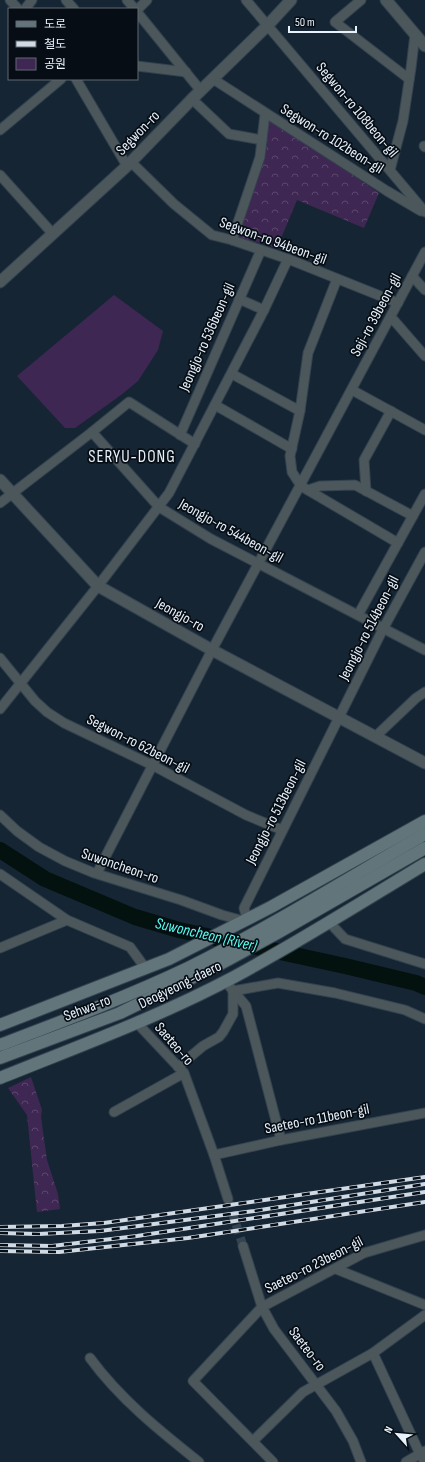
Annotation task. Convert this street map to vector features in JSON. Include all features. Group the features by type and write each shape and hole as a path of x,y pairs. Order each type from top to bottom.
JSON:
{"main road":[{"path":"203,966 249,923 271,907 425,821"},
{"name":"Deogyeong-daero","path":"0,1025 169,959 249,923 396,851 425,834"},
{"name":"Deogyeong-daero","path":"188,968 220,964 279,932 425,848"},
{"name":"Deogyeong-daero","path":"0,1078 137,1023 234,977 425,864"},
{"path":"220,964 302,938"},
{"name":"Sehwa-ro","path":"0,1058 120,1013 203,966"},
{"name":"Sehwa-ro","path":"0,1045 115,1000 188,968"}],"street":[{"path":"10,0 17,8"},
{"path":"26,8 32,0"},
{"path":"66,0 73,8"},
{"path":"127,0 134,8"},
{"path":"138,8 147,0"},
{"name":"Segwon-ro 108beon-gil","path":"246,0 425,213"},
{"name":"Segwon-ro","path":"0,282 129,164 291,0"},
{"path":"362,0 335,22 410,79"},
{"path":"387,0 425,46"},
{"path":"138,12 201,90"},
{"path":"390,170 403,121 415,34"},
{"path":"138,66 186,72"},
{"name":"Segwon-ro 102beon-gil","path":"213,79 265,114 387,191 425,213"},
{"path":"0,130 59,80"},
{"name":"Segwon-ro 94beon-gil","path":"77,80 129,164 212,235 232,240 288,259 398,304"},
{"path":"192,99 229,134 262,140"},
{"name":"Segwon-ro 102beon-gil","path":"232,240 260,157 265,114"},
{"path":"0,175 53,234"},
{"name":"Jeongjo-ro 536beon-gil","path":"180,434 261,250"},
{"name":"Seji-ro 39beon-gil","path":"97,873 212,650 259,563 304,488 352,390 425,252"},
{"path":"0,709 98,586 169,493 232,374 288,259"},
{"path":"412,276 425,290"},
{"name":"Segwon-ro 94beon-gil","path":"304,488 292,472 290,456 300,412 308,353 337,280"},
{"path":"239,299 264,310"},
{"path":"391,317 425,356"},
{"path":"232,374 300,412"},
{"path":"352,390 425,430"},
{"path":"0,503 130,402 195,444"},
{"path":"215,405 292,449"},
{"path":"366,491 364,460 391,411"},
{"name":"Jeongjo-ro 544beon-gil","path":"92,432 159,507 211,539 425,650"},
{"name":"Jeongjo-ro","path":"0,480 98,586 212,650 425,763"},
{"path":"304,488 355,485 413,516"},
{"path":"304,488 398,543"},
{"path":"358,615 425,494"},
{"name":"Jeongjo-ro 514beon-gil","path":"339,718 383,629 425,552"},
{"name":"Segwon-ro 62beon-gil","path":"0,658 35,701 47,712 64,723 225,804 282,830"},
{"path":"375,737 416,698 425,692"},
{"name":"Jeongjo-ro 513beon-gil","path":"249,923 244,908 339,718"},
{"name":"Suwoncheon-ro","path":"0,815 17,831 39,847 65,861 249,923"},
{"path":"0,874 67,920 130,947 146,968"},
{"path":"0,948 67,920"},
{"path":"329,922 345,939 425,964"},
{"path":"222,983 230,987 246,1006 281,1140"},
{"path":"233,991 278,983 335,992 405,1010 425,1019"},
{"path":"114,1112 181,1070 203,1046 223,1032 233,1014 233,991"},
{"name":"Saeteo-ro","path":"137,1023 181,1070 214,1155 228,1199"},
{"name":"Saeteo-ro 11beon-gil","path":"214,1155 281,1140 425,1113"},
{"name":"Saeteo-ro 23beon-gil","path":"253,1441 193,1381 262,1308 364,1253 425,1235"},
{"name":"Saeteo-ro","path":"243,1246 262,1308 274,1328 336,1411 353,1441 361,1462"},
{"path":"336,1268 425,1305"},
{"path":"273,1462 253,1441 303,1392 373,1354 425,1315"},
{"path":"373,1354 423,1456 406,1462"},
{"path":"90,1358 102,1375 144,1417 200,1462"}],"green space":[{"path":"268,118 379,193 364,228 297,200 277,248 236,236"},
{"path":"114,295 163,331 158,350 138,381 75,428 65,428 17,376"},
{"path":"31,1077 42,1110 41,1117 47,1160 58,1194 60,1209 37,1212 27,1115 8,1088"}],"waterway":[{"name":"Suwoncheon (River)","path":"0,850 45,879 135,917 179,930 345,966 416,983 425,987"}],"tunnel":[{"path":"228,1199 243,1246"}],"railway":[{"path":"0,1227 62,1226 104,1223 425,1177"},
{"path":"0,1233 38,1234 100,1231 254,1211 425,1184"},
{"path":"0,1245 52,1246 137,1236 425,1192"},
{"path":"0,1251 59,1252 188,1238 425,1202"}],"district":[{"name":"SERYU-DONG","path":"132,457"}]}
